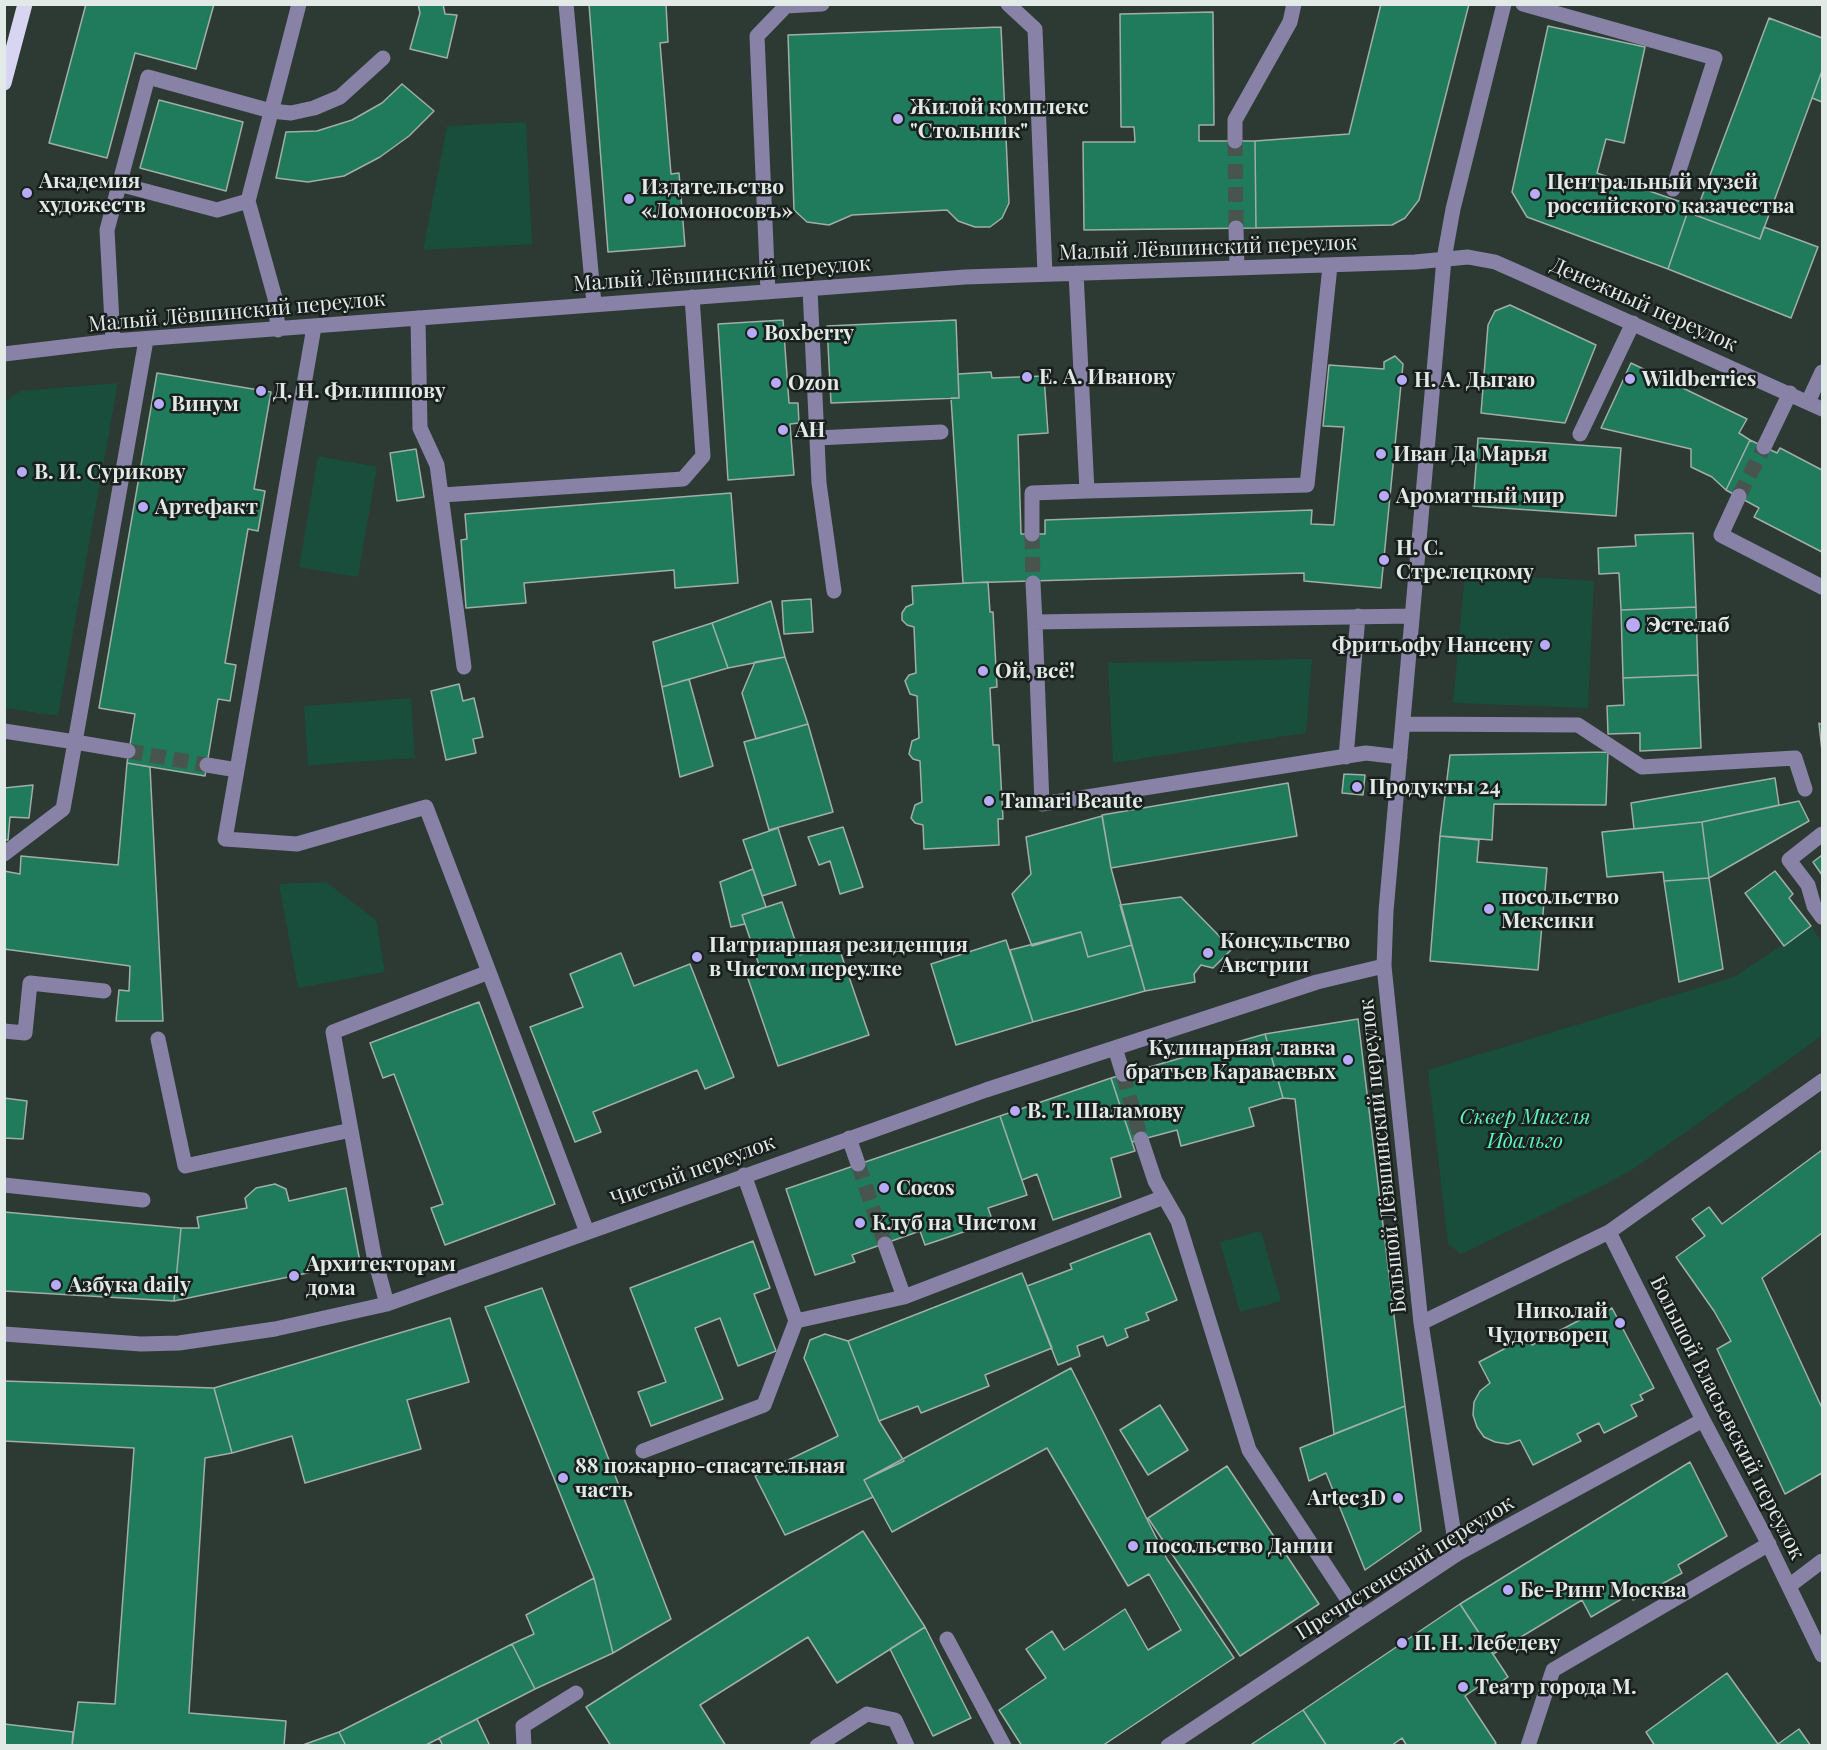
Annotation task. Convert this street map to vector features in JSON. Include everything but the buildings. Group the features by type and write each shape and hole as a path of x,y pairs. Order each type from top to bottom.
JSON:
{"main road":[{"path":"4,83 25,4"}],"street":[{"path":"278,330 275,298 248,201 299,4"},
{"path":"566,4 594,304"},
{"path":"768,292 757,36 786,5 822,4"},
{"path":"1235,141 1235,120 1290,22 1294,4"},
{"name":"Большой Лёвшинский переулок","path":"1457,1554 1421,1323 1384,966 1444,259 1453,209 1504,4"},
{"path":"1523,4 1715,58 1673,189"},
{"path":"1011,6 1035,29 1045,274"},
{"path":"113,341 107,230 148,77 271,111 291,113 314,108 340,97 383,58"},
{"path":"119,183 217,210 248,201"},
{"path":"1236,228 1237,268"},
{"name":"Денежный переулок","path":"1444,259 1468,257 1495,262 1822,409"},
{"name":"Малый Лёвшинский переулок","path":"4,354 113,341 965,277 1330,266 1444,259"},
{"path":"1032,534 1032,493 1307,485 1330,266"},
{"path":"1076,273 1087,491"},
{"path":"810,289 819,483 834,591"},
{"path":"442,495 683,478 703,456 693,297"},
{"path":"418,318 420,428 437,465 464,667"},
{"path":"1580,434 1633,323"},
{"path":"314,327 225,839 297,844 426,807 587,1232"},
{"path":"4,855 63,809 146,340"},
{"path":"1808,402 1822,372"},
{"path":"1764,447 1790,393"},
{"path":"817,438 941,432"},
{"path":"1739,496 1721,535 1822,587"},
{"path":"1033,583 1042,804 1366,753 1400,757"},
{"path":"1346,756 1358,616"},
{"path":"1035,622 1412,616"},
{"path":"1404,724 1578,725 1642,767 1795,759 1805,789"},
{"path":"4,731 128,751"},
{"path":"207,765 237,770"},
{"path":"1822,834 1789,860 1808,885 1814,906 1822,917"},
{"name":"Чистый переулок","path":"4,1334 141,1344 179,1343 275,1329 387,1304 849,1138 1114,1048 1317,982 1384,966"},
{"path":"387,1304 374,1256 333,1032 489,972"},
{"path":"4,1031 25,1033 30,983 105,991"},
{"path":"158,1039 185,1166 351,1130"},
{"path":"1114,1048 1123,1074"},
{"path":"1421,1323 1609,1232 1822,1081"},
{"path":"849,1138 858,1164"},
{"path":"1141,1139 1155,1181 1178,1221 1248,1450 1360,1618"},
{"path":"643,1451 764,1405 796,1321 744,1175"},
{"path":"4,1185 143,1200"},
{"path":"796,1321 904,1297 1164,1197"},
{"name":"Большой Власьевский переулок","path":"1609,1232 1702,1420 1769,1544 1822,1655"},
{"path":"885,1244 904,1297"},
{"name":"Пречистенский переулок","path":"1168,1746 1190,1739 1360,1618 1457,1554 1702,1420"},
{"path":"1528,1746 1553,1670 1769,1544"},
{"path":"1789,1586 1822,1561"},
{"path":"947,1640 1004,1746"},
{"path":"524,1746 523,1726 576,1693"},
{"path":"817,1746 867,1714 895,1720 907,1746"}],"green space":[{"path":"526,122 532,244 423,250 447,126"},
{"path":"118,383 58,716 5,708 5,401 20,391"},
{"path":"318,456 377,467 358,577 299,567"},
{"path":"1465,573 1594,581 1588,708 1453,703"},
{"path":"1312,659 1306,733 1113,763 1108,663"},
{"path":"411,698 415,758 308,765 304,706"},
{"path":"326,882 376,920 385,972 298,988 279,884"},
{"name":"Сквер Мигеля Идальго","path":"1811,926 1822,942 1822,1036 1633,1169 1461,1254 1448,1244 1428,1070 1734,977"},
{"path":"1261,1231 1281,1301 1240,1312 1220,1242"}],"tunnel":[{"path":"1235,141 1236,228"},
{"path":"1739,496 1764,447"},
{"path":"1032,534 1033,583"},
{"path":"128,751 207,765"},
{"path":"1123,1074 1141,1139"},
{"path":"858,1164 885,1244"}],"place":[{"name":"Жилой комплекс \"Стольник\"","path":"898,119"},
{"name":"Академия художеств","path":"27,193"},
{"name":"Центральный музей российского казачества","path":"1535,194"},
{"name":"Издательство «Ломоносовъ»","path":"629,199"},
{"name":"Boxberry","path":"752,333"},
{"name":"Е. А. Иванову","path":"1027,377"},
{"name":"Wildberries","path":"1630,379"},
{"name":"Н. А. Дыгаю","path":"1402,380"},
{"name":"Ozon","path":"776,383"},
{"name":"Д. Н. Филиппову","path":"261,391"},
{"name":"Винум","path":"159,404"},
{"name":"AH","path":"783,430"},
{"name":"Иван Да Марья","path":"1381,454"},
{"name":"В. И. Сурикову","path":"22,472"},
{"name":"Ароматный мир","path":"1384,496"},
{"name":"Артефакт","path":"143,507"},
{"name":"Н. С. Стрелецкому","path":"1384,560"},
{"name":"Эстелаб","path":"1633,625"},
{"name":"Фритьофу Нансену","path":"1545,645"},
{"name":"Ой, всё!","path":"983,671"},
{"name":"Продукты 24","path":"1357,787"},
{"name":"Tamari Beaute","path":"989,801"},
{"name":"посольство Мексики","path":"1489,909"},
{"name":"Консульство Австрии","path":"1208,953"},
{"name":"Патриаршая резиденция в Чистом переулке","path":"697,957"},
{"name":"Кулинарная лавка братьев Караваевых","path":"1348,1060"},
{"name":"В. Т. Шаламову","path":"1015,1111"},
{"name":"Cocos","path":"884,1188"},
{"name":"Клуб на Чистом","path":"860,1223"},
{"name":"Архитекторам дома","path":"294,1276"},
{"name":"Азбука daily","path":"56,1285"},
{"name":"Николай Чудотворец","path":"1620,1323"},
{"name":"88 пожарно-спасательная часть","path":"563,1478"},
{"name":"Artec3D","path":"1398,1498"},
{"name":"посольство Дании","path":"1133,1546"},
{"name":"Бе-Ринг Москва","path":"1508,1590"},
{"name":"П. Н. Лебедеву","path":"1402,1643"},
{"name":"Театр города М.","path":"1463,1687"}]}
